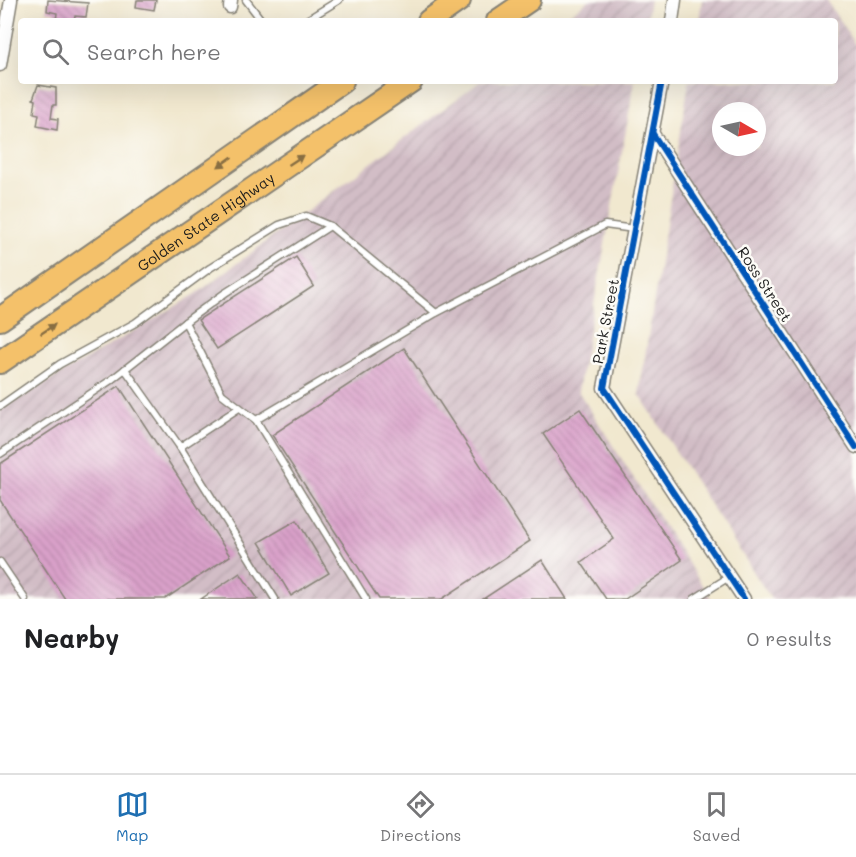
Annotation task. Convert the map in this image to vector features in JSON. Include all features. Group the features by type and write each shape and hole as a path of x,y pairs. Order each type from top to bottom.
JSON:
{"highway":[{"path":"433,18 459,0"},
{"path":"502,18 529,0"},
{"path":"0,319 338,84"},
{"name":"Golden State Highway","path":"0,362 407,84"}],"street":[{"path":"0,65 11,0"},
{"path":"672,18 675,0"},
{"name":"Park Street","path":"661,84 604,388 744,599"},
{"name":"Ross Street","path":"653,134 856,447"}],"lane":[{"path":"246,0 260,18"},
{"path":"310,18 339,0"},
{"path":"0,406 60,364 135,323 210,267 279,225 306,216 330,226 436,313"},
{"path":"256,420 436,313 605,225 635,229"},
{"path":"0,454 125,369 225,293 330,226"},
{"path":"185,322 222,394 256,420 366,599"},
{"path":"125,369 180,447 275,599"},
{"path":"180,447 239,408"},
{"path":"0,562 25,599"},
{"path":"694,599 729,576"}],"shaded area":[{"path":"589,0 650,0 647,18 565,18"},
{"path":"702,0 826,0 838,18 699,18"},
{"path":"838,18 856,46 856,599 771,599 639,394 689,84 838,84"},
{"path":"477,84 634,84 578,391 711,599 0,599 0,410 196,294"}],"building":[{"path":"48,0 88,3 86,17 56,18 57,13 47,11"},
{"path":"137,0 156,0 154,10 136,7"},
{"path":"38,85 56,88 56,105 53,105 51,118 58,119 57,130 37,126 39,114 34,113 36,100 33,99"},
{"path":"296,257 314,286 217,349 198,320"},
{"path":"404,348 530,541 442,599 379,599 272,435"},
{"path":"119,386 230,556 165,599 65,599 0,500 0,464"},
{"path":"580,409 682,560 625,599 606,599 581,562 614,539 543,434"},
{"path":"297,520 329,573 291,596 259,542"},
{"path":"542,560 567,599 483,599"},
{"path":"240,573 258,599 201,599"}],"cycle path":[{"path":"661,84 604,388 744,599"},
{"path":"653,134 856,447"}]}
